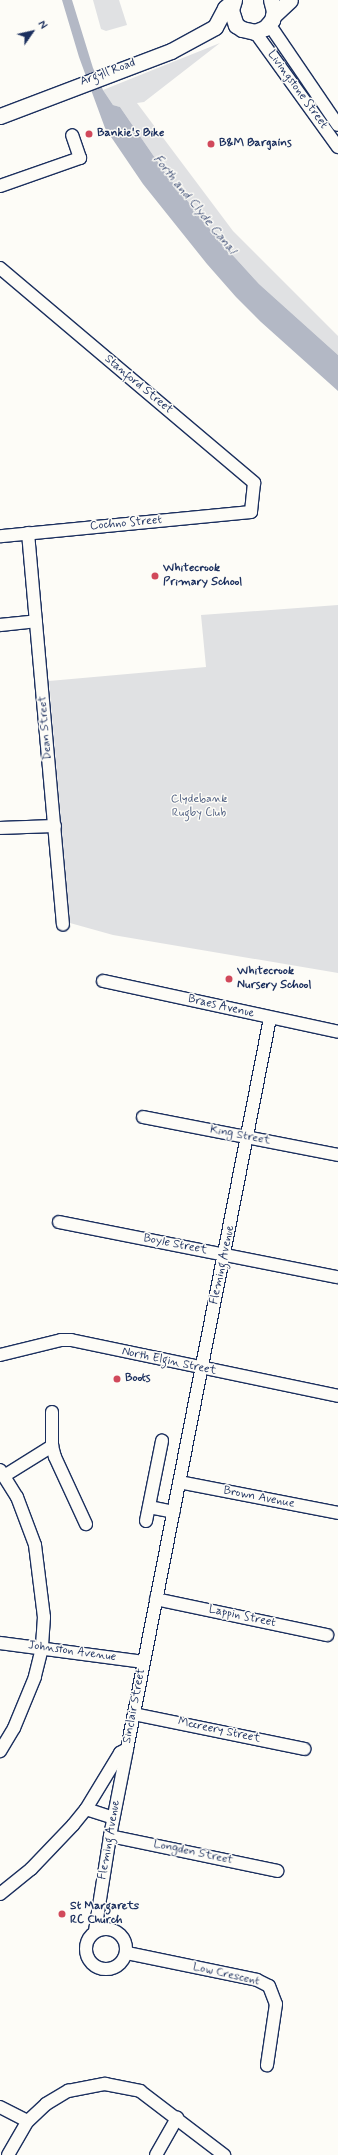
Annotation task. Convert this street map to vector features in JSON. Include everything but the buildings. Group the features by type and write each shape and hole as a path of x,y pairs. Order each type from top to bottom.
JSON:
{"street":[{"path":"271,0 272,20"},
{"path":"233,1 231,10 236,25 248,32 255,32 272,20 290,0"},
{"path":"215,27 225,8 233,1"},
{"name":"Livingstone Street","path":"272,20 338,125"},
{"name":"Argyll Road","path":"0,116 70,88 171,51 215,27 236,25"},
{"name":"Livingstone Street","path":"255,32 338,148"},
{"path":"0,186 80,158 72,135"},
{"name":"Stanford Street","path":"0,268 254,483 251,512"},
{"name":"Cochno Street","path":"0,536 251,512"},
{"name":"Dean Street","path":"28,533 63,924"},
{"path":"0,625 36,621"},
{"path":"0,828 55,826"},
{"name":"Braes Avenue","path":"103,981 338,1032"},
{"name":"Fleming Avenue","path":"144,1662 226,1254 270,1018"},
{"name":"King Street","path":"143,1117 338,1155"},
{"name":"Boyle Street","path":"59,1222 338,1277"},
{"name":"North Elgin Street","path":"0,1356 61,1340 70,1340 203,1370 338,1396"},
{"path":"52,1412 52,1446 86,1524"},
{"path":"146,1521 162,1441"},
{"path":"0,1751 25,1704 42,1648 42,1592 35,1545 17,1497 2,1473 52,1446"},
{"name":"Brown Avenue","path":"179,1482 338,1513"},
{"path":"149,1508 174,1512"},
{"name":"Lappin Street","path":"156,1599 327,1635"},
{"name":"Johnston Avenue","path":"0,1643 144,1662"},
{"name":"Sinclair Street","path":"0,1894 48,1853 86,1809 120,1753 127,1749 144,1662"},
{"name":"Mccreery Street","path":"134,1714 304,1749"},
{"name":"Fleming Avenue","path":"96,1931 113,1818 127,1749"},
{"path":"86,1809 113,1818"},
{"name":"Longden Street","path":"110,1836 277,1871"},
{"path":"104,1928 118,1932 126,1944 127,1953 121,1964 111,1969 97,1968 88,1958 86,1946 96,1931 104,1928"},
{"name":"Low Crescent","path":"127,1953 258,1980 269,1986 276,2004 266,2065"},
{"path":"8,2155 28,2121 46,2104 68,2091 105,2084 140,2092 177,2118 224,2155"},
{"path":"0,2107 28,2121"},
{"path":"156,2155 177,2118"}],"green space":[{"path":"93,0 119,0 127,25 106,31 101,29"},
{"path":"220,43 144,102 137,103 233,231 338,336 338,355 259,284 218,239 166,174 120,107 113,105 103,90"},
{"name":"Clydebank Rugby Club","path":"338,605 338,973 113,935 70,923 49,681 206,667 201,615"}],"shaded area":[{"path":"62,0 72,0 93,68 103,90 113,105 120,107 166,174 218,239 259,284 338,355 338,391 261,322 236,297 207,264 143,184 105,128 79,57"}],"place":[{"name":"Bankie's Bike","path":"89,134"},
{"name":"B&M Bargains","path":"211,144"},
{"name":"Whitecrook Primary School","path":"155,576"},
{"name":"Whitecrook Nursery School","path":"229,979"},
{"name":"Boots","path":"117,1379"},
{"name":"St Margarets RC Church","path":"62,1914"}],"water label":[{"name":"Forth and Clyde Canal","path":"194,205"}]}
